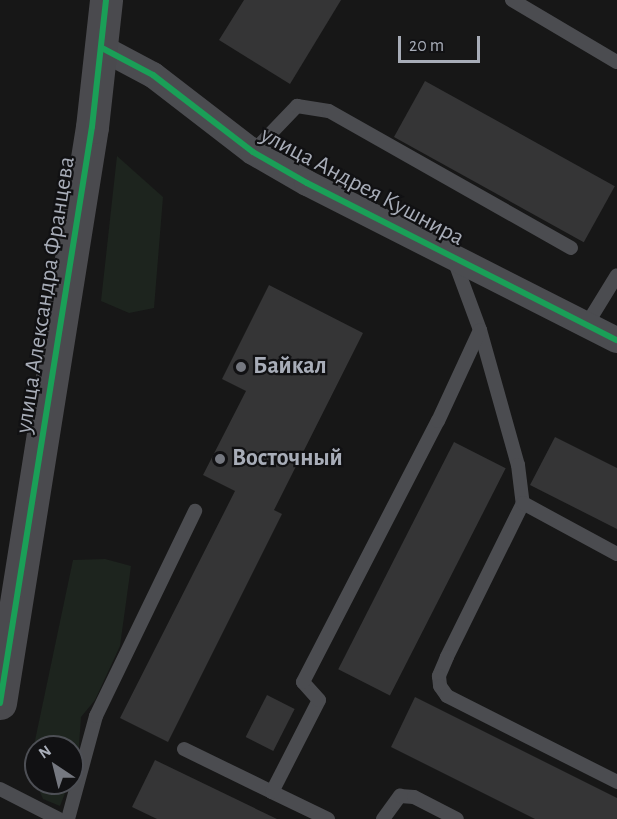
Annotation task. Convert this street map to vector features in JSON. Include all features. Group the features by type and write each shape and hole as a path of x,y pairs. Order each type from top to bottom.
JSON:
{"street":[{"name":"улица Александра Францева","path":"0,703 102,48 106,0"},
{"name":"улица Андрея Кушнира","path":"102,48 153,75 253,152 617,340"}],"lane":[{"path":"512,0 617,62"},
{"path":"253,152 297,106 329,111 571,248"},
{"path":"452,256 480,330 518,465 523,503 447,657 439,676 440,686 447,696 617,782"},
{"path":"587,324 617,275"},
{"path":"272,792 319,700 303,682 438,421 480,330"},
{"path":"523,503 617,554"},
{"path":"68,819 96,716 195,511"},
{"path":"184,749 328,819"},
{"path":"0,789 59,819"},
{"path":"383,819 400,796 414,797 457,819"}],"shaded area":[{"path":"117,156 163,197 154,308 129,313 101,301"},
{"path":"105,559 131,566 120,646 95,700 81,717 80,735 36,735 73,560"},
{"path":"41,795 64,795 60,806 43,799"}],"building":[{"path":"244,0 341,0 290,84 219,40"},
{"path":"425,81 615,186 584,242 394,137"},
{"path":"269,285 363,333 274,510 282,514 168,742 120,718 235,491 203,475 246,391 222,379"},
{"path":"555,437 617,468 617,529 530,485"},
{"path":"454,442 506,468 390,696 338,669"},
{"path":"267,695 295,709 273,751 246,737"},
{"path":"415,697 617,798 617,819 535,819 391,747"},
{"path":"155,760 277,819 157,819 132,807"}],"cycle path":[{"path":"0,703 92,127 106,0"},
{"path":"102,48 153,75 253,152 307,183 617,340"}],"place":[{"name":"Байкал","path":"241,367"},
{"name":"Восточный","path":"220,459"}]}
